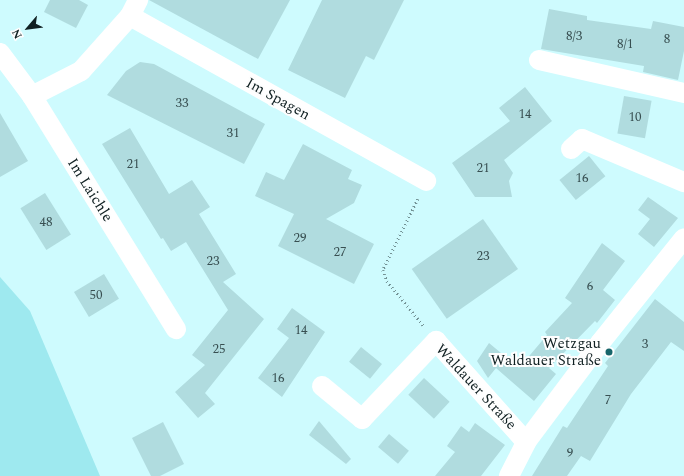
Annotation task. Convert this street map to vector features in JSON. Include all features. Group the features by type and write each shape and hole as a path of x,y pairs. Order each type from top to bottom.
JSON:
{"street":[{"name":"Im Spagen","path":"32,96 81,71 134,8 426,181"},
{"name":"Im Laichle","path":"0,53 32,96 176,329"},
{"path":"539,60 684,93"},
{"path":"571,150 582,139 684,182"},
{"name":"Waldauer Straße","path":"509,476 526,442 600,343 684,238"},
{"name":"Waldauer Straße","path":"322,386 362,419 436,341 526,442"}],"path":[{"path":"426,181 383,270 387,281 436,341"}],"shaded area":[{"path":"0,277 30,311 100,476 0,476"}],"building":[{"path":"50,0 79,0 88,5 76,28 44,12"},
{"path":"149,0 290,0 258,59"},
{"path":"322,0 404,0 374,60 366,56 345,98 288,70"},
{"path":"549,9 587,16 587,20 651,29 653,21 684,27 684,51 678,80 643,72 644,66 541,49"},
{"path":"140,62 154,64 265,124 244,164 107,95 126,71"},
{"path":"525,87 552,121 504,160 513,173 509,181 512,197 475,197 452,163 510,121 499,108"},
{"path":"624,96 652,101 645,138 617,133"},
{"path":"0,113 28,161 0,177"},
{"path":"130,128 169,194 192,180 210,207 199,214 236,274 223,282 264,319 205,393 215,404 198,418 175,392 205,365 192,355 228,310 186,242 171,251 163,238 161,239 102,144"},
{"path":"303,144 352,170 348,179 362,185 354,203 326,219 374,244 354,284 278,246 294,214 255,196 266,172 284,180"},
{"path":"589,156 605,176 576,200 559,180"},
{"path":"45,193 71,235 46,250 20,208"},
{"path":"648,197 678,218 654,247 638,234 650,219 638,210"},
{"path":"483,219 518,269 447,319 412,269"},
{"path":"602,243 625,261 603,290 615,300 597,323 595,321 549,368 556,374 534,401 496,368 488,378 477,361 489,343 519,368 547,335 545,332 572,303 565,298"},
{"path":"104,274 119,299 89,317 74,292"},
{"path":"655,299 684,322 684,351 671,342 631,394 590,461 581,456 567,476 532,476 563,426 567,428 608,366 605,363"},
{"path":"292,308 325,332 282,397 258,378 289,338 277,329"},
{"path":"361,347 382,364 370,379 349,362"},
{"path":"424,378 450,402 434,419 408,395"},
{"path":"319,421 351,459 346,464 309,435"},
{"path":"163,422 184,464 160,476 151,476 132,438"},
{"path":"475,423 505,445 481,476 435,476 455,452 447,446 461,426 469,432"},
{"path":"389,434 409,451 398,464 378,447"}],"place":[{"name":"Wetzgau Waldauer Straße","path":"609,352"}]}
